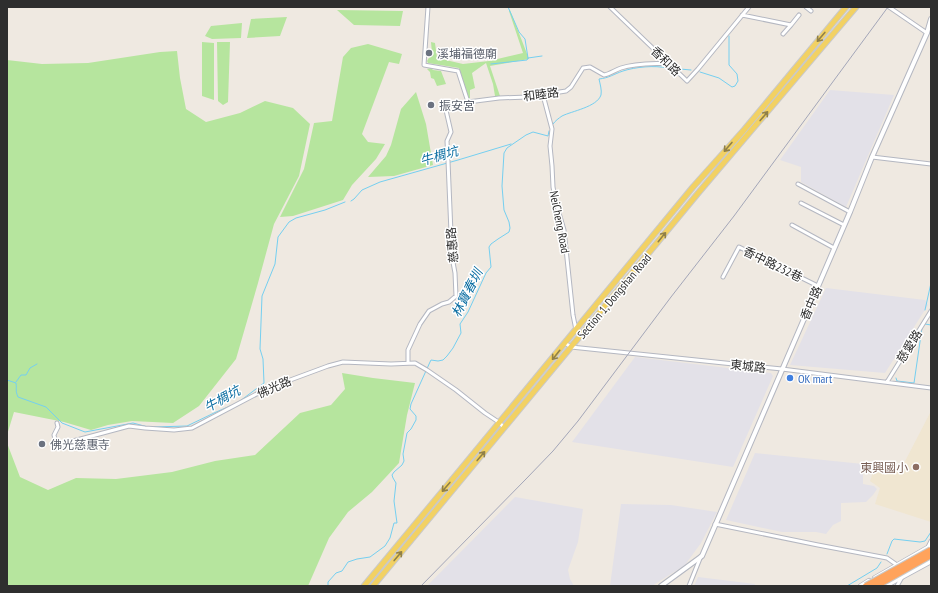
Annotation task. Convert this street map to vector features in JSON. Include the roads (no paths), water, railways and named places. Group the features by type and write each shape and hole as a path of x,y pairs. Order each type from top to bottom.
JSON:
{"highway":[{"path":"863,585 930,548"},
{"path":"876,586 931,555"}],"main road":[{"name":"Section 1, Dongshan Road","path":"364,586 500,423 693,187 744,130 846,7"},
{"name":"Section 1, Dongshan Road","path":"373,586 699,192 856,7"},
{"path":"744,130 749,134"},
{"path":"693,187 699,192"},
{"path":"863,585 930,548"},
{"path":"885,586 931,561"}],"street":[{"path":"428,7 424,65 458,71 468,102"},
{"name":"香和路","path":"610,7 687,81 749,7"},
{"path":"806,7 811,11"},
{"path":"889,7 927,33"},
{"path":"742,15 791,25"},
{"path":"783,34 799,15"},
{"name":"香中路","path":"689,586 850,212 872,157 927,33 931,19"},
{"name":"和睦路","path":"445,106 499,98 528,97 566,91 571,87 582,68 590,67 604,75 622,68 669,63"},
{"name":"NeiCheng Road","path":"543,94 552,129 550,146 553,187 564,230 573,315 576,330 580,336"},
{"name":"慈惠路","path":"408,363 408,350 420,324 429,311 442,304 450,302 456,296 455,273 452,257 448,163 448,141 451,132 445,106"},
{"path":"872,157 931,164"},
{"path":"798,184 850,212"},
{"path":"801,203 844,224"},
{"path":"792,224 834,248"},
{"name":"香中路232巷","path":"723,277 738,247 818,286"},
{"name":"慈愛路","path":"887,382 931,311"},
{"name":"東城路","path":"565,343 571,347 782,369 931,388"},
{"name":"佛光路","path":"57,423 58,427 54,435 57,448 73,441 129,426 174,430 192,428 266,389 328,366 344,362 372,364 415,363 456,390 500,423 504,428"},
{"path":"715,524 818,546 887,558 897,565"},
{"path":"897,586 903,576 930,548 931,541"},
{"path":"661,586 702,556"}],"waterway":[{"path":"508,7 519,32 525,39 528,58"},
{"name":"林寶春圳","path":"700,72 719,78 732,87 735,86 738,81 737,74 729,65 729,36"},
{"path":"491,64 527,60 528,58 542,56"},
{"name":"林寶春圳","path":"553,124 562,116 595,103 601,95 599,79 606,78 633,68 667,68"},
{"name":"林寶春圳","path":"680,69 691,70"},
{"name":"林寶春圳","path":"328,585 328,582 336,573 342,571 348,562 370,557 385,546 390,538 394,523 397,523 394,501 396,483 392,475 404,461 403,454 407,433 416,420 416,416 410,409 411,404 431,360 443,360 453,348 461,333 460,324 468,312 486,273 491,267 489,247 509,232 509,222 504,210 502,186 504,153 507,148 526,135 533,132 548,136 549,131"},
{"name":"牛椆坑","path":"351,201 362,190 380,182 511,144"},
{"name":"牛椆坑","path":"240,401 264,383 263,359 260,349 262,296 275,264 278,237 289,222 296,218 325,210 345,202"},
{"path":"925,310 931,283"},
{"path":"925,324 931,325"},
{"path":"896,378 897,381 914,383 922,328"},
{"path":"16,382 21,375 26,375 30,368 37,364"},
{"name":"牛椆坑","path":"7,380 16,383 18,397 46,407 62,423 85,432 133,423 148,427"},
{"name":"牛椆坑","path":"154,427 187,426 230,406"},
{"path":"887,554 894,539 920,542 925,541 931,532"},
{"path":"847,586 877,568 881,562"}],"railway":[{"path":"421,586 553,451 578,421 734,216 888,7"}],"place":[{"name":"溪埔福德廟","path":"429,53"},
{"name":"振安宮","path":"431,105"},
{"name":"OK mart","path":"790,378"},
{"name":"佛光慈惠寺","path":"42,444"},
{"name":"東興國小","path":"916,467"}]}
